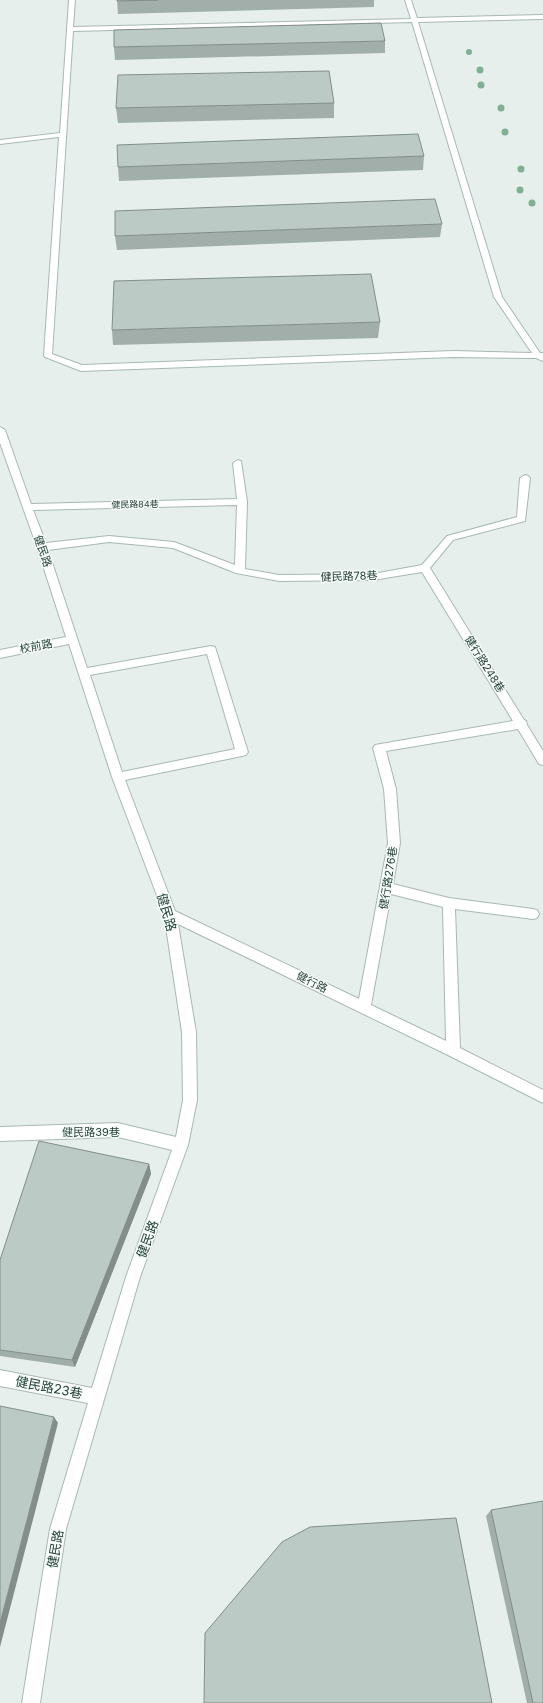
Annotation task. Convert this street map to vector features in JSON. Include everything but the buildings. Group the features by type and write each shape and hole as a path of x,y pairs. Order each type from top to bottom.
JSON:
{"street":[{"path":"72,0 48,355 81,368 453,354 541,358"},
{"path":"408,0 498,297 541,358"},
{"path":"70,29 543,17"},
{"path":"0,142 62,135"},
{"name":"健民路","path":"0,430 42,547 118,777 170,914 189,1032 190,1100 181,1145 133,1277 58,1529 31,1703"},
{"path":"238,463 242,502 240,571"},
{"path":"425,568 450,538 522,519 525,478"},
{"name":"健民路84巷","path":"27,507 242,502"},
{"name":"健民路78巷","path":"42,547 109,539 174,545 240,571 279,578 373,577 425,568"},
{"name":"健行路248巷","path":"425,568 522,724 543,761"},
{"name":"校前路","path":"0,654 73,639"},
{"path":"84,672 211,650 242,752 118,777"},
{"name":"健行路276巷","path":"364,1008 394,843 390,789 379,748 522,724"},
{"path":"387,888 449,903 533,914"},
{"path":"449,903 453,1051"},
{"name":"健行路","path":"170,914 453,1051 543,1097"},
{"name":"健民路39巷","path":"0,1134 118,1130 181,1145"},
{"name":"健民路23巷","path":"0,1378 98,1397"}]}
